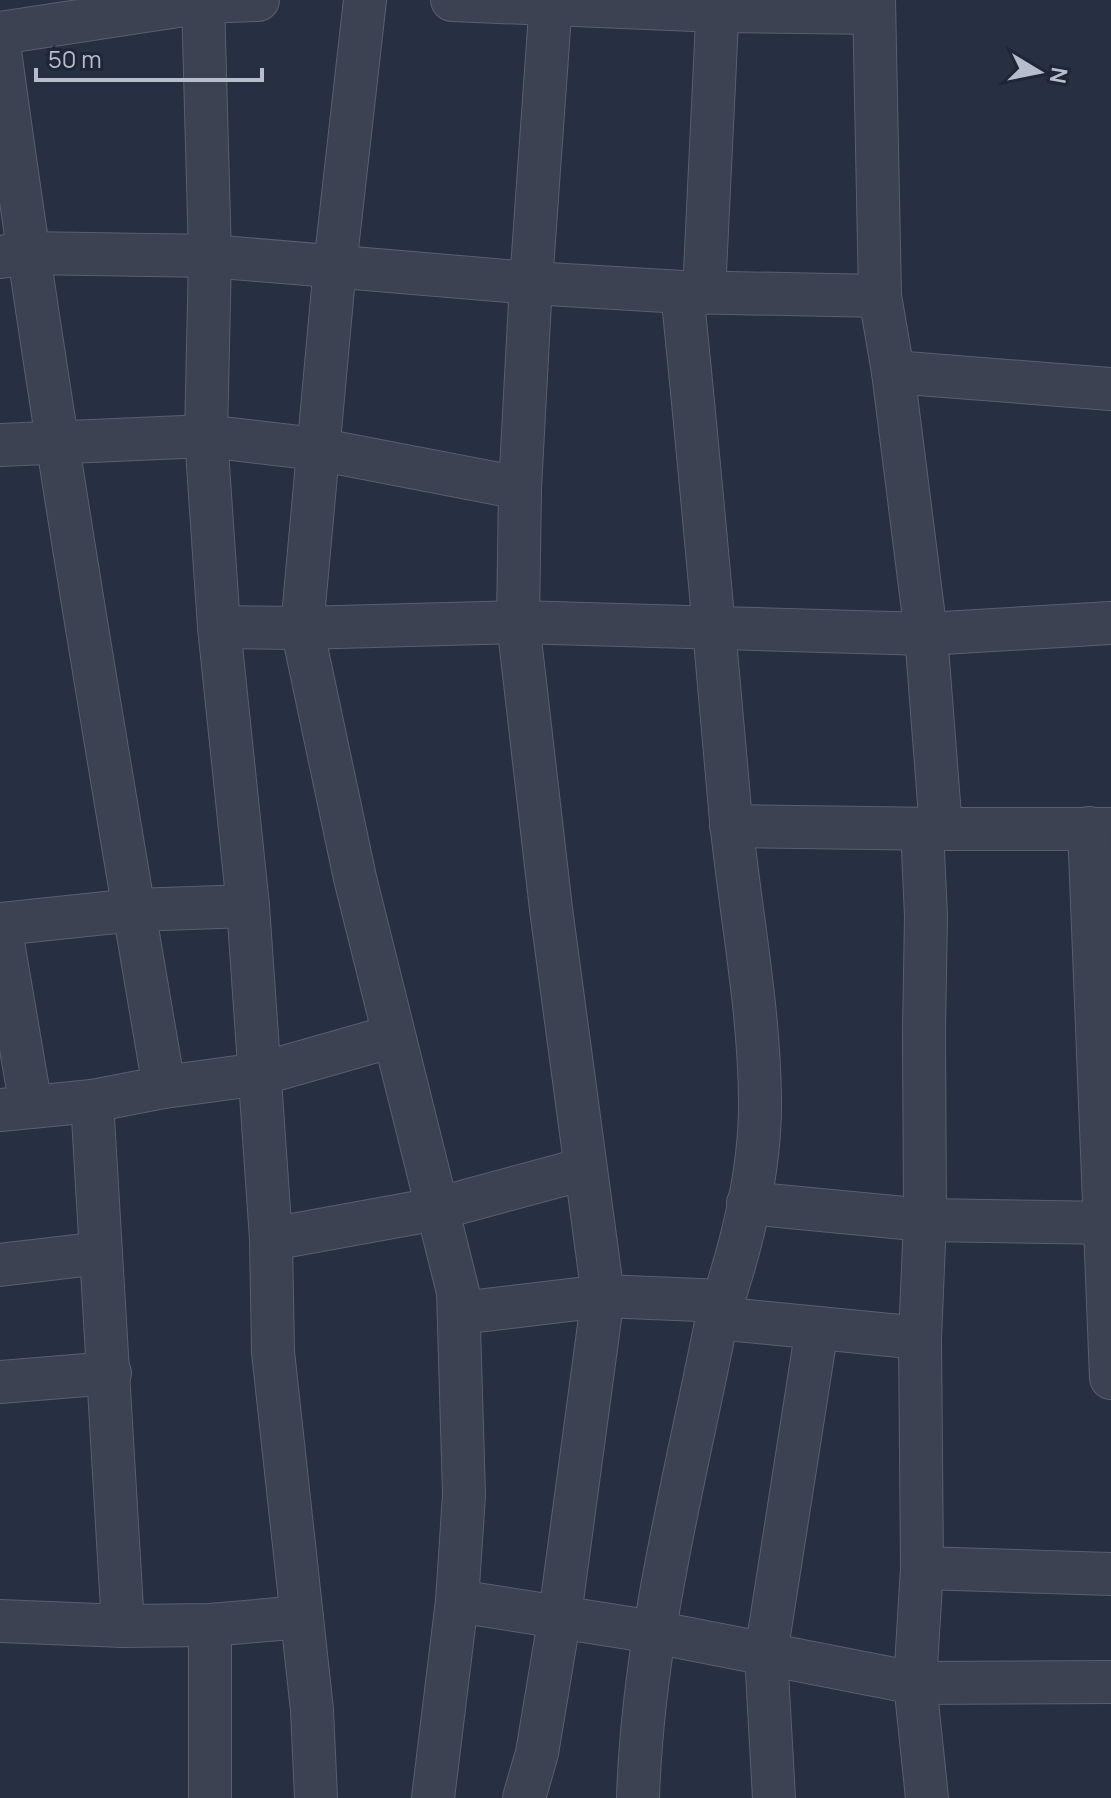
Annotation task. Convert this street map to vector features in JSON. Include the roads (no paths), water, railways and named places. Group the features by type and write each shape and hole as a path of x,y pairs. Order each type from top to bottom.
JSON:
{"street":[{"path":"0,33 204,1 258,0"},
{"path":"365,0 335,266 302,628 393,1036 458,1292 464,1495 457,1601 433,1798"},
{"path":"452,0 874,6 880,296 893,372 926,634 931,829 926,916 925,1220 920,1338 922,1568 915,1683 927,1798"},
{"path":"204,1 210,256 206,436 219,627 248,906 271,1239 273,1352 312,1710 316,1798"},
{"path":"524,1798 537,1753 560,1615 603,1296 584,1169 518,622 520,488 551,2"},
{"path":"638,1798 640,1741 654,1632 720,1309 734,1269 748,1203 759,1133 760,1098 747,944 731,826 714,626 693,293 718,6"},
{"path":"0,51 14,255 58,441 164,1087"},
{"path":"14,255 210,256 531,283 693,293 880,296"},
{"path":"893,372 1111,389"},
{"path":"0,445 206,436 317,449 520,488"},
{"path":"219,627 518,622 926,634 1111,623"},
{"path":"731,826 1100,828 1111,1378"},
{"path":"248,906 134,910 0,924 15,1109 92,1101 260,1074 393,1036"},
{"path":"92,1101 123,1626"},
{"path":"271,1239 436,1209 584,1169"},
{"path":"748,1203 925,1220 1108,1223"},
{"path":"0,1265 101,1253"},
{"path":"460,1313 603,1296 720,1309 817,1328 920,1338"},
{"path":"774,1798 766,1654 817,1328"},
{"path":"0,1382 110,1373"},
{"path":"922,1568 1111,1574"},
{"path":"457,1601 560,1615 915,1683 1111,1682"},
{"path":"0,1621 123,1626 210,1625 302,1617"},
{"path":"210,1625 210,1798"}]}
